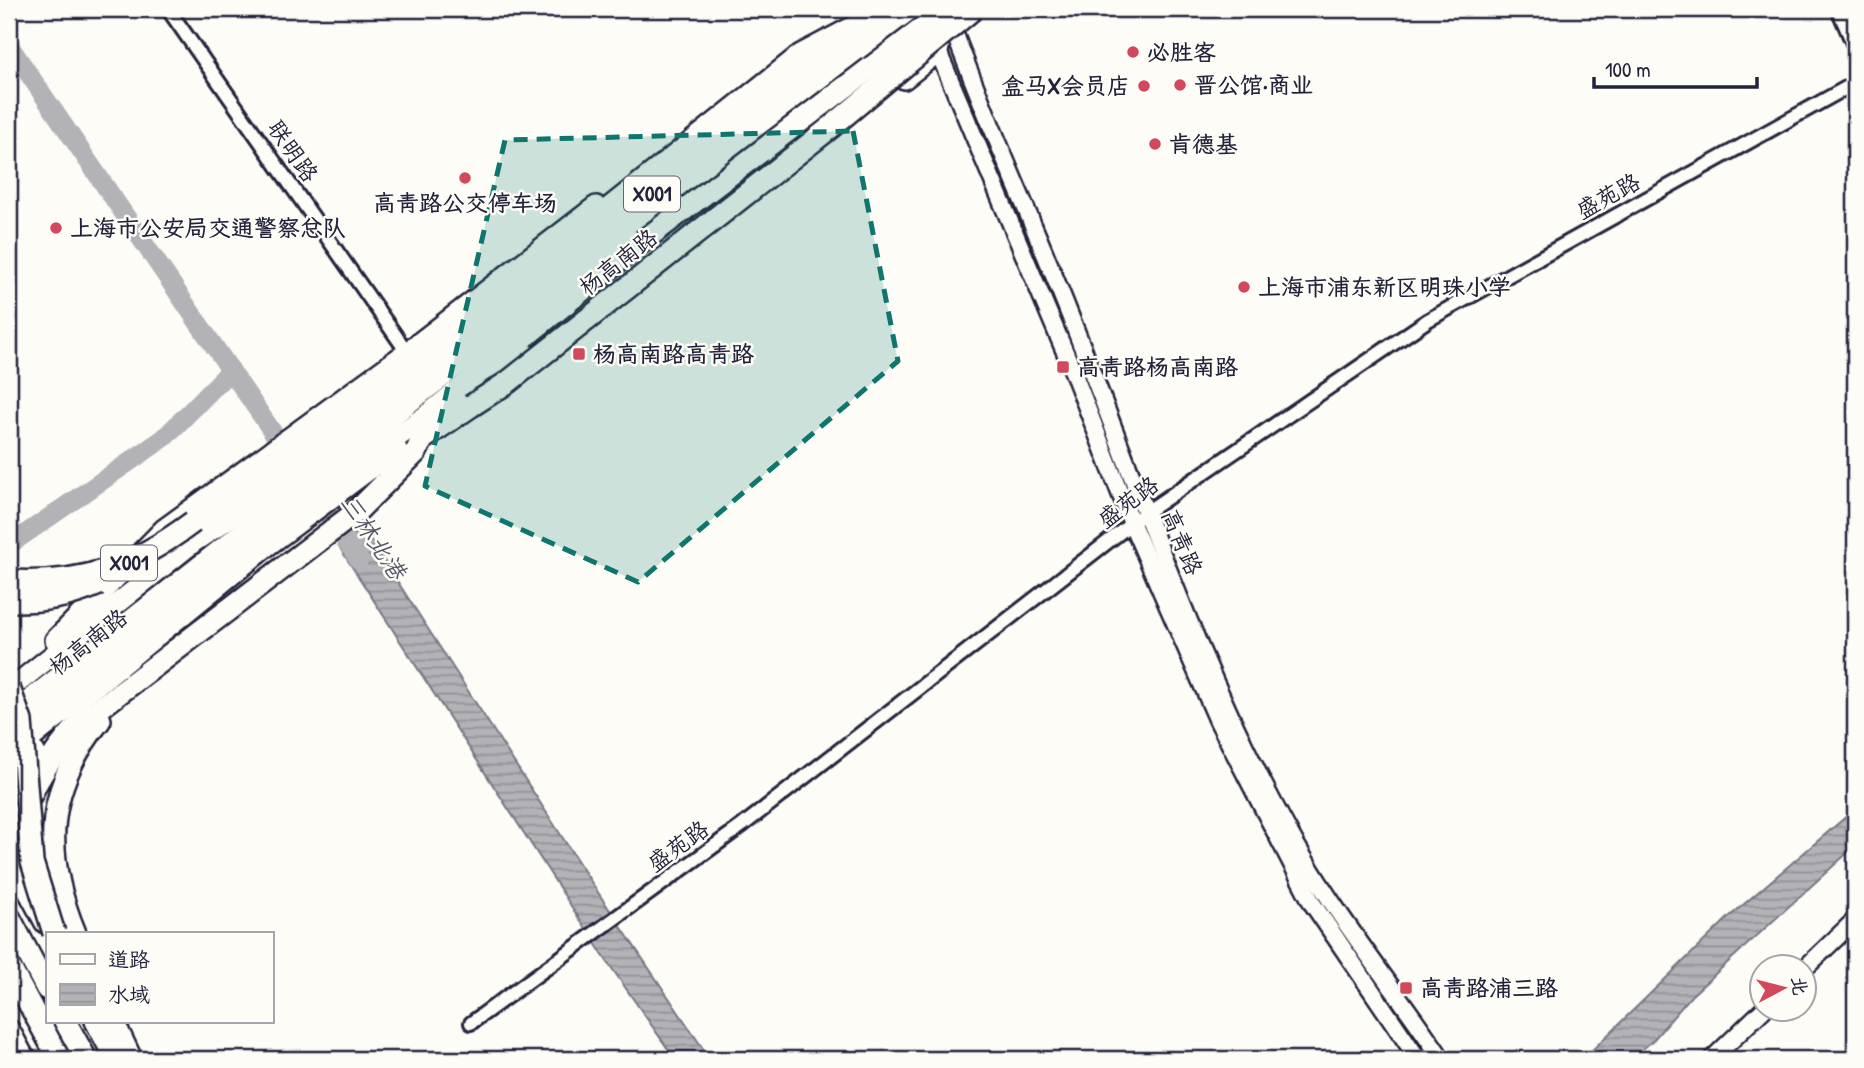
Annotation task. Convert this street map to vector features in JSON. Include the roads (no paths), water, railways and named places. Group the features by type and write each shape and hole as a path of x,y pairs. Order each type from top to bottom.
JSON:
{"highway":[{"name":"杨高南路","path":"9,738 291,503 324,459 390,397 442,342 801,55 888,9"},
{"name":"杨高南路","path":"324,459 467,383 638,235 920,9"},
{"name":"杨高南路","path":"390,397 638,235 944,9"},
{"name":"杨高南路","path":"423,438 508,382 831,127 973,9"},
{"name":"X001","path":"160,547 193,522 324,459 390,397"},
{"name":"X001","path":"9,845 33,786 52,755 79,724 356,512 423,438"},
{"name":"杨高南路","path":"9,718 213,567 265,515 291,503"},
{"path":"9,581 48,583 89,577 160,547"},
{"path":"9,601 35,602 71,596 115,577 160,547"},
{"path":"75,932 56,868 52,821 64,776 80,746 99,720 168,654"},
{"path":"9,687 21,721 32,862 52,932"},
{"path":"9,918 46,987"},
{"path":"9,966 59,1059"},
{"path":"66,1023 86,1059"},
{"path":"98,1023 117,1059"},
{"path":"114,1023 131,1059"},
{"path":"9,1048 22,1059"}],"main road":[{"name":"X001","path":"324,459 332,405 407,352 802,46 866,9"},
{"name":"杨高南路","path":"332,405 390,397 807,71 906,9"},
{"name":"高青路","path":"920,9 1070,364 1132,524 1218,721 1312,903 1418,1059"},
{"name":"高青路","path":"944,9 976,93 1061,293 1145,513 1210,668 1263,783 1298,849 1442,1059"},
{"path":"931,33 944,9"},
{"path":"938,52 944,9"},
{"name":"杨高南路","path":"9,687 95,601 144,547 261,456 324,459 423,438 931,33"},
{"name":"杨高南路","path":"467,383 553,355 938,52"},
{"name":"杨高南路","path":"9,687 194,542 291,503"},
{"name":"杨高南路","path":"9,774 230,591 265,548 291,503"},
{"name":"杨高南路","path":"9,703 213,567 265,548"},
{"name":"杨高南路","path":"9,757 213,567"},
{"path":"9,856 51,932"},
{"path":"1818,956 1855,920"},
{"path":"1712,1059 1749,1023"},
{"path":"9,1029 22,1059"}],"street":[{"name":"联明路","path":"168,9 407,352"},
{"path":"1838,9 1855,48"},
{"name":"盛苑路","path":"471,1023 754,816 1145,513 1428,320 1855,83"}],"water":[{"path":"363,528 595,888 710,1059 675,1059 604,957 338,545"},
{"path":"1855,809 1855,846 1691,996 1654,1039 1632,1059 1583,1059 1729,917"}],"waterway":[{"name":"三林北港","path":"9,45 289,456"},
{"path":"9,545 164,438 231,370"},
{"name":"三林北港","path":"313,492 359,560"}],"place":[{"name":"必胜客","path":"1133,52"},
{"name":"晋公馆·商业","path":"1180,85"},
{"name":"盒马X会员店","path":"1144,86"},
{"name":"肯德基","path":"1155,144"},
{"name":"高青路公交停车场","path":"465,178"},
{"name":"上海市公安局交通警察总队","path":"56,228"},
{"name":"上海市浦东新区明珠小学","path":"1244,287"},
{"name":"杨高南路高青路","path":"579,354"},
{"name":"高青路杨高南路","path":"1063,367"},
{"name":"高青路浦三路","path":"1406,988"}]}
